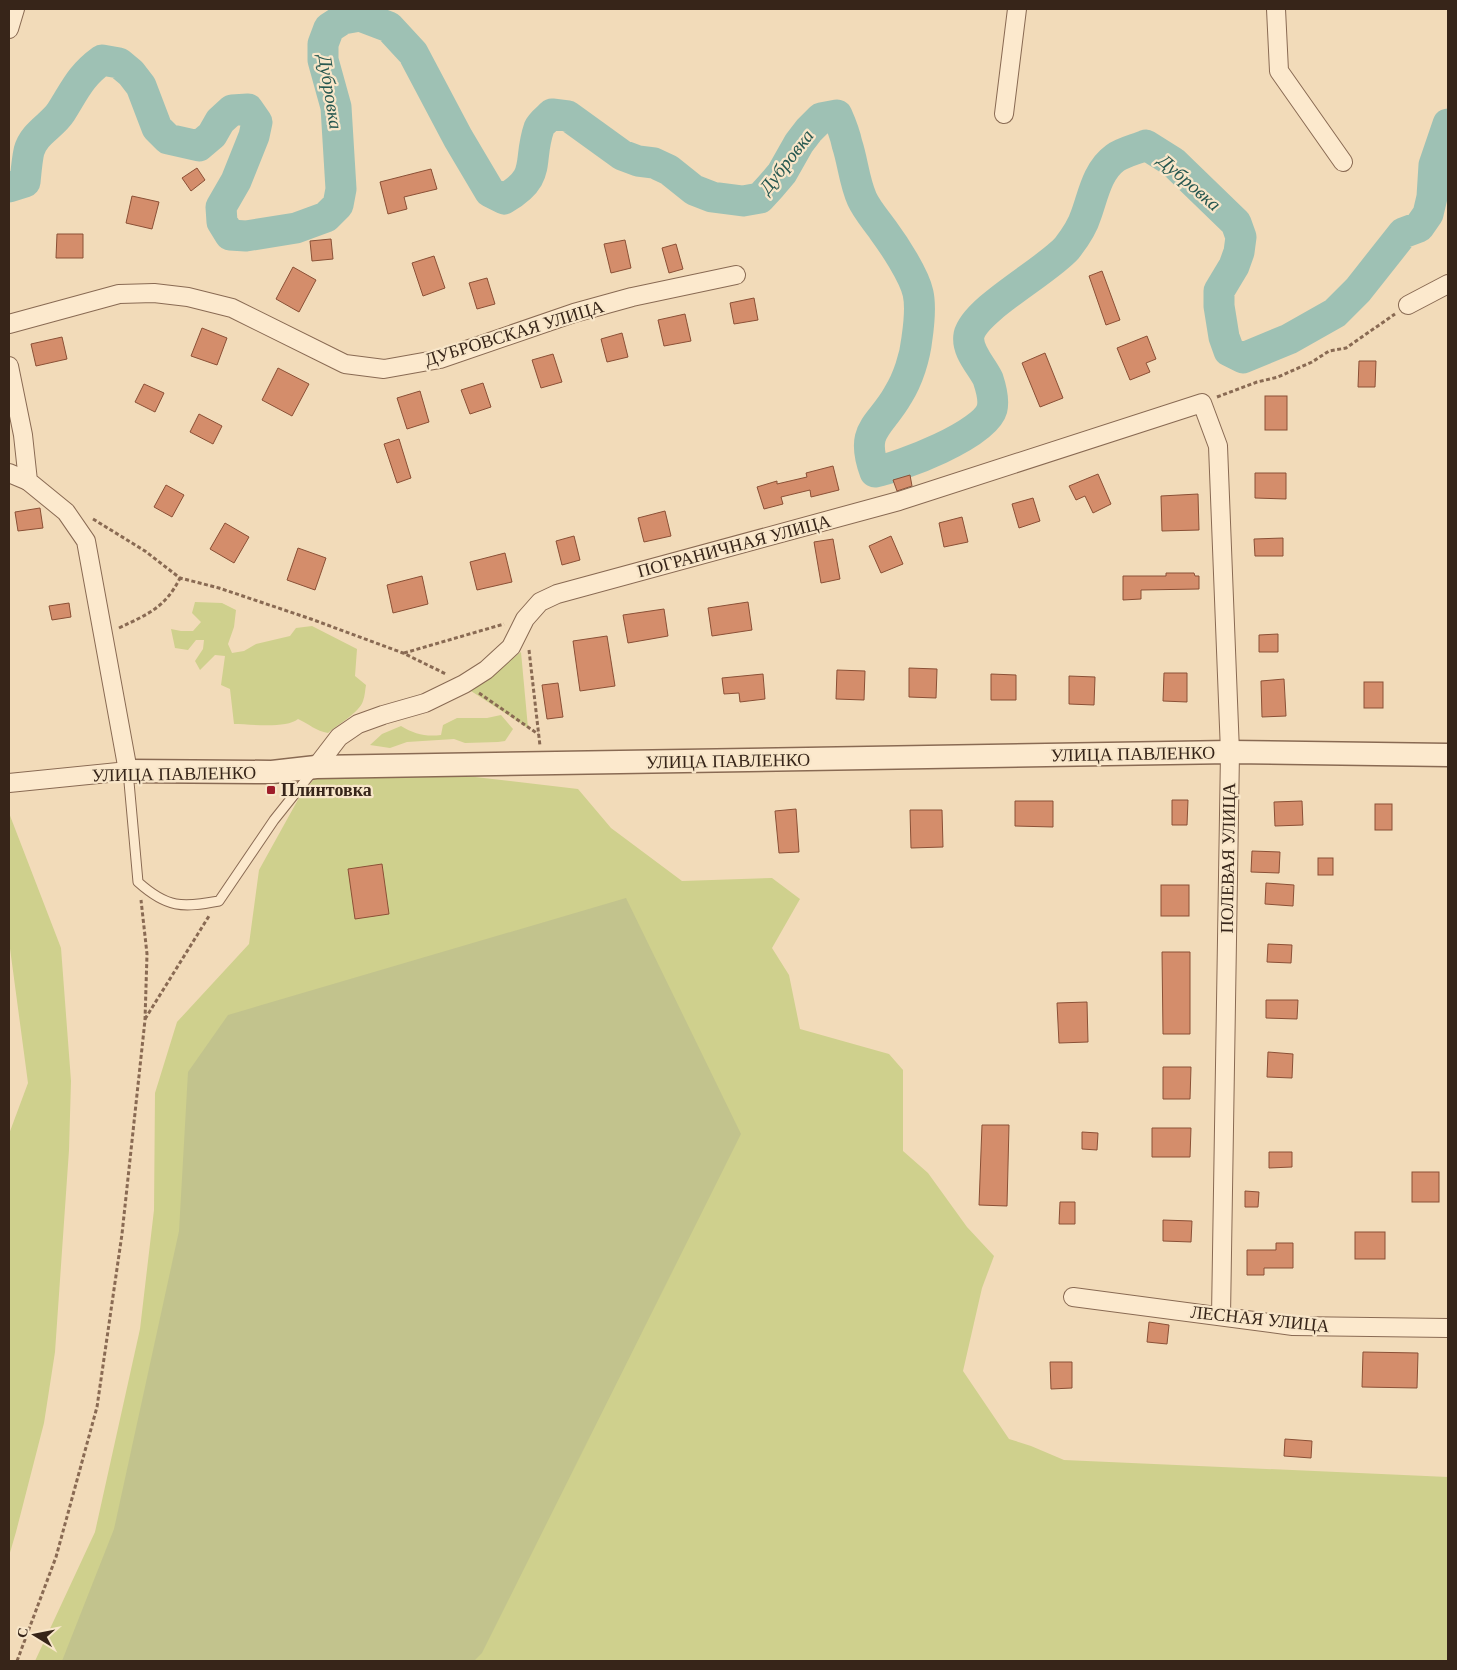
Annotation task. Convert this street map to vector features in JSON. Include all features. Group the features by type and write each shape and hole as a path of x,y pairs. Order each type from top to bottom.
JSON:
{"street":[{"path":"9,30 15,9"},
{"path":"1004,114 1017,9"},
{"path":"1276,9 1279,71 1343,162"},
{"name":"ДУБРОВСКАЯ УЛИЦА","path":"9,324 119,294 154,293 188,297 232,308 345,364 384,369 440,359 574,313 632,297 736,275"},
{"path":"1408,305 1448,284"},
{"path":"9,366 22,435 28,481"},
{"name":"ПОГРАНИЧНАЯ УЛИЦА","path":"316,766 339,737 358,724 425,703 464,684 486,670 511,647 525,619 540,602 557,594 899,500 1202,403"},
{"name":"ПОЛЕВАЯ УЛИЦА","path":"1202,403 1218,446 1230,752 1220,1316"},
{"path":"9,473 28,481 66,512 86,541 128,771"},
{"name":"УЛИЦА ПАВЛЕНКО","path":"9,784 128,771 272,772 316,766 1230,752 1448,755"},
{"name":"ЛЕСНАЯ УЛИЦА","path":"1073,1297 1293,1326 1448,1328"}],"lane":[{"path":"9,484 28,481"},
{"path":"128,771 138,882 154,896 177,905 198,905 219,901 274,820 316,766"}],"path":[{"path":"1202,403 1257,382 1278,377 1312,362 1330,351 1346,348 1408,305"},
{"path":"66,512 87,515 145,552 180,578 219,588 403,653 464,684 538,734"},
{"path":"102,635 152,612 173,591 180,578"},
{"path":"403,653 525,619 542,764"},
{"path":"17,1661 56,1557 97,1407 122,1234 145,1020 147,954 138,882"},
{"path":"145,1020 219,901"}],"green space":[{"path":"195,602 222,603 236,610 234,627 228,644 232,653 244,651 256,644 290,636 296,628 312,626 357,649 355,676 366,685 364,697 358,710 328,733 298,719 277,725 234,724 230,689 221,685 225,656 215,655 200,670 195,661 203,649 204,640 196,640 188,650 175,648 171,629 193,631 201,622 192,613"},
{"path":"521,652 528,728 471,691"},
{"path":"501,715 513,729 505,741 465,743 454,739 407,742 390,748 370,745 382,734 401,726 420,734 430,736 441,735 443,725 457,718 487,718"},
{"path":"319,773 475,777 578,789 611,828 682,881 772,878 800,899 772,948 789,975 800,1029 889,1054 903,1070 903,1151 928,1173 967,1227 994,1256 982,1288 963,1371 1009,1439 1064,1460 1448,1477 1448,1661 35,1661 95,1532 140,1329 154,1210 155,1093 177,1022 249,944 259,870 300,796"},
{"path":"9,813 61,948 71,1081 69,1150 55,1352 44,1423 9,1556 9,1134 28,1083 9,941"},
{"path":"626,898 741,1134 482,1653 474,1661 62,1661 114,1529 179,1231 188,1072 228,1015"}],"building":[{"path":"197,168 205,180 191,191 182,178"},
{"path":"431,169 437,189 404,197 407,209 388,214 380,182"},
{"path":"132,196 159,202 152,229 126,223"},
{"path":"57,234 83,234 83,258 56,258"},
{"path":"331,239 333,259 312,261 310,241"},
{"path":"625,240 631,268 611,273 604,244"},
{"path":"676,244 683,269 669,273 662,248"},
{"path":"434,256 445,288 423,296 412,263"},
{"path":"293,267 316,280 299,312 276,299"},
{"path":"1102,271 1120,320 1106,325 1089,276"},
{"path":"487,278 495,304 477,309 469,283"},
{"path":"754,298 758,320 734,324 730,303"},
{"path":"685,314 691,341 664,346 658,320"},
{"path":"202,328 227,338 217,365 191,356"},
{"path":"622,333 628,357 607,362 601,339"},
{"path":"1147,336 1156,359 1146,363 1150,372 1130,380 1117,348"},
{"path":"62,337 67,359 36,366 31,344"},
{"path":"1045,353 1063,398 1040,407 1022,363"},
{"path":"553,354 562,382 541,388 532,360"},
{"path":"1359,361 1376,361 1375,387 1358,387"},
{"path":"278,368 309,384 292,416 262,400"},
{"path":"483,383 491,407 470,414 461,390"},
{"path":"144,384 164,393 155,412 135,402"},
{"path":"420,391 429,422 407,429 397,398"},
{"path":"1265,396 1287,396 1287,430 1265,430"},
{"path":"199,414 222,426 213,444 190,432"},
{"path":"399,439 411,478 397,483 384,444"},
{"path":"833,466 839,490 811,497 810,490 781,497 783,504 764,509 757,487 777,481 777,484 807,477 806,473"},
{"path":"1255,473 1286,473 1286,499 1255,498"},
{"path":"1098,474 1111,504 1093,513 1085,496 1076,500 1069,486"},
{"path":"910,475 912,486 897,491 893,480"},
{"path":"166,485 184,495 172,517 154,507"},
{"path":"1198,494 1199,530 1162,531 1161,496"},
{"path":"1033,498 1040,521 1019,528 1012,504"},
{"path":"40,508 43,528 18,531 15,512"},
{"path":"665,511 671,536 644,542 638,518"},
{"path":"962,517 968,542 944,547 939,523"},
{"path":"225,523 249,537 234,563 210,549"},
{"path":"574,536 580,560 562,565 556,541"},
{"path":"891,536 903,564 881,573 869,546"},
{"path":"1283,538 1283,556 1255,556 1254,539"},
{"path":"833,539 840,579 821,583 814,542"},
{"path":"298,548 326,558 315,590 287,580"},
{"path":"505,553 512,582 477,590 470,562"},
{"path":"1166,573 1194,573 1195,576 1199,576 1199,589 1141,590 1141,599 1123,600 1123,576 1166,576"},
{"path":"422,576 428,604 393,613 387,585"},
{"path":"748,602 752,630 712,636 708,608"},
{"path":"69,603 71,617 52,620 49,606"},
{"path":"664,609 668,636 628,643 623,615"},
{"path":"1278,634 1278,652 1259,652 1259,635"},
{"path":"607,636 615,686 580,691 573,641"},
{"path":"909,668 937,669 936,698 909,697"},
{"path":"837,670 865,671 864,700 836,699"},
{"path":"1164,673 1187,673 1187,702 1163,701"},
{"path":"763,674 765,699 740,702 739,693 724,694 722,678"},
{"path":"991,674 1016,675 1016,700 991,700"},
{"path":"1069,676 1095,677 1094,705 1069,704"},
{"path":"1284,679 1286,716 1262,717 1261,681"},
{"path":"1364,682 1383,682 1383,708 1364,708"},
{"path":"558,683 563,717 547,719 542,685"},
{"path":"1172,800 1188,800 1187,825 1172,825"},
{"path":"1015,801 1053,801 1053,827 1015,826"},
{"path":"1302,801 1303,825 1275,826 1274,802"},
{"path":"1375,804 1392,804 1392,830 1375,830"},
{"path":"796,809 799,852 779,853 775,811"},
{"path":"910,810 942,810 943,847 911,848"},
{"path":"1252,851 1280,852 1279,873 1251,872"},
{"path":"1318,858 1333,858 1333,875 1318,875"},
{"path":"382,864 389,914 355,919 348,869"},
{"path":"1266,883 1294,885 1293,906 1265,904"},
{"path":"1161,885 1189,885 1189,916 1161,916"},
{"path":"1268,944 1292,945 1291,963 1267,962"},
{"path":"1162,952 1190,952 1190,1034 1163,1034"},
{"path":"1266,1000 1298,1000 1297,1019 1266,1018"},
{"path":"1087,1002 1088,1042 1059,1043 1057,1003"},
{"path":"1268,1052 1293,1054 1292,1078 1267,1077"},
{"path":"1163,1067 1191,1067 1190,1099 1163,1099"},
{"path":"982,1125 1009,1125 1007,1206 979,1205"},
{"path":"1152,1128 1191,1128 1190,1157 1152,1157"},
{"path":"1082,1132 1098,1133 1097,1150 1082,1149"},
{"path":"1269,1152 1292,1152 1292,1167 1269,1168"},
{"path":"1412,1172 1439,1172 1439,1202 1412,1202"},
{"path":"1245,1191 1259,1192 1258,1207 1245,1207"},
{"path":"1060,1202 1075,1202 1075,1224 1059,1224"},
{"path":"1163,1220 1192,1221 1191,1242 1163,1241"},
{"path":"1355,1232 1385,1232 1385,1259 1355,1259"},
{"path":"1276,1243 1293,1243 1293,1268 1264,1268 1264,1275 1247,1275 1247,1250 1276,1250"},
{"path":"1149,1322 1169,1325 1167,1344 1147,1342"},
{"path":"1363,1352 1418,1353 1417,1388 1362,1387"},
{"path":"1050,1362 1072,1362 1072,1388 1051,1389"},
{"path":"1285,1439 1312,1441 1311,1458 1284,1456"}],"waterway":[{"name":"Дубровка","path":"9,187 25,182 31,145 61,112 83,78 102,60 119,63 131,73 141,86 157,128 168,139 199,146 212,135 220,121 232,110 248,109 257,122 254,136 236,181 221,207 222,222 230,235 246,236 296,228 326,217 338,205 341,189 336,107 323,60 323,44 329,28 343,19 360,16 389,27 413,53 458,138 490,192 504,199 516,191 529,176 539,128 552,114 568,116 622,155 638,161 654,163 669,170 694,190 712,197 743,201 760,198 782,173 799,143 809,130 821,118 837,115 862,199 903,260 916,286 919,298 918,333 915,353 910,368 902,389 870,437 869,446 875,472 903,464 940,448 974,429 986,419 993,406 991,390 988,379 970,347 969,335 974,325 997,302 1044,268 1067,248 1083,223 1100,177 1109,163 1118,156 1146,145 1173,162 1236,223 1241,237 1239,252 1234,266 1219,291 1219,306 1224,337 1229,351 1243,358 1289,339 1335,313 1358,290 1403,233 1419,227 1428,214 1432,197 1434,165 1448,124"}],"place":[{"name":"Плинтовка","path":"271,790"}]}
